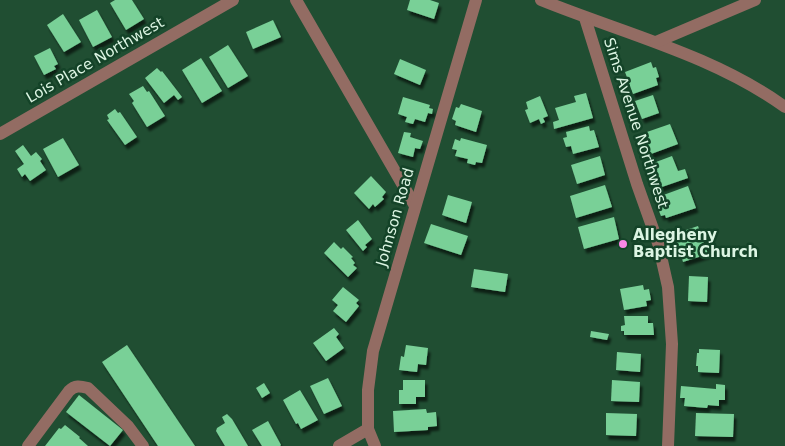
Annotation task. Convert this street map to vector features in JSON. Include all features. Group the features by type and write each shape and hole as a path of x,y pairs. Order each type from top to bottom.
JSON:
{"street":[{"name":"Lois Place Northwest","path":"0,134 233,0"},
{"path":"296,0 415,206"},
{"name":"Johnson Road","path":"375,446 368,429 368,390 373,351 476,0"},
{"path":"541,0 585,18 656,42 725,71 785,107"},
{"path":"656,42 754,0"},
{"name":"Sims Avenue Northwest","path":"585,18 637,184 658,243 668,286 672,344 668,446"},
{"path":"28,446 69,391 73,387 80,386 88,388 128,426 143,446"},
{"path":"339,446 368,429"}],"building":[{"path":"115,0 132,0 144,19 126,30 110,3"},
{"path":"410,0 430,0 439,3 434,19 407,10"},
{"path":"97,10 112,37 93,47 79,20"},
{"path":"63,14 81,42 64,52 47,25"},
{"path":"273,20 281,37 253,49 246,32"},
{"path":"228,45 248,76 228,88 209,57"},
{"path":"50,48 58,64 54,66 56,69 44,75 34,56"},
{"path":"201,58 222,91 202,103 182,70"},
{"path":"400,59 426,70 420,85 394,74"},
{"path":"651,62 653,68 656,67 659,77 656,78 658,85 633,94 625,72"},
{"path":"157,68 162,71 182,97 178,100 174,95 164,103 145,78"},
{"path":"143,86 147,92 149,91 165,116 147,127 132,103 134,101 129,94"},
{"path":"586,93 593,118 554,129 553,122 559,120 555,108 576,102 574,96"},
{"path":"653,95 659,113 642,119 635,101"},
{"path":"540,96 548,116 543,118 545,122 541,124 539,119 530,123 525,110 528,109 526,102"},
{"path":"403,97 430,105 429,108 433,109 432,114 428,113 425,122 415,119 413,124 405,122 407,117 398,114"},
{"path":"461,104 482,111 476,132 455,125 456,121 452,119 456,107 459,108"},
{"path":"115,109 118,113 120,112 137,137 125,145 107,120 109,119 107,115"},
{"path":"670,124 678,144 651,154 644,133"},
{"path":"589,126 590,131 594,130 599,147 573,154 571,146 566,147 563,138 567,137 566,132"},
{"path":"404,132 411,133 410,137 423,141 420,149 415,148 413,157 398,153"},
{"path":"63,138 79,165 58,177 43,149"},
{"path":"461,138 487,145 482,163 476,162 475,165 467,163 468,159 455,156 457,150 452,149 455,139 460,141"},
{"path":"23,145 31,156 36,152 42,159 40,161 46,170 30,181 25,174 22,177 17,169 24,164 15,151"},
{"path":"600,156 605,175 577,184 571,165"},
{"path":"672,156 678,171 685,169 688,178 656,189 648,165"},
{"path":"371,176 386,192 382,197 384,199 375,207 373,204 369,209 354,193"},
{"path":"605,185 612,207 576,218 570,196"},
{"path":"688,186 696,208 666,218 665,215 661,216 657,206 661,205 658,197"},
{"path":"448,195 472,202 466,223 442,215"},
{"path":"614,217 619,239 584,249 578,227"},
{"path":"358,220 372,239 365,245 367,247 363,251 346,230"},
{"path":"431,224 468,236 461,255 424,243"},
{"path":"698,226 708,254 683,262 680,252 676,254 674,247 678,246 674,234"},
{"path":"334,242 341,249 343,247 353,257 351,258 355,263 353,265 357,268 348,277 324,253"},
{"path":"474,269 508,274 505,292 471,287"},
{"path":"689,276 708,277 707,302 688,301"},
{"path":"643,285 644,290 649,289 651,300 646,301 647,306 624,310 620,289"},
{"path":"343,287 359,300 356,303 359,306 346,322 333,311 338,305 332,300"},
{"path":"624,316 648,316 648,323 653,323 654,335 624,335 624,331 621,331 621,326 625,325"},
{"path":"334,328 339,334 336,337 344,348 326,361 313,343"},
{"path":"591,331 609,334 607,340 590,337"},
{"path":"127,345 195,446 158,446 102,362"},
{"path":"406,345 428,348 426,365 418,364 417,372 399,370 401,356 404,357"},
{"path":"699,349 720,350 719,373 698,372 698,366 696,366"},
{"path":"617,352 641,354 640,372 616,370"},
{"path":"328,378 342,406 324,414 310,386"},
{"path":"403,380 425,380 425,397 416,397 416,404 399,404 399,390 403,390"},
{"path":"612,380 640,382 639,402 611,401"},
{"path":"264,383 270,393 262,398 256,388"},
{"path":"716,384 725,385 725,400 719,400 719,406 708,405 707,408 684,406 685,398 680,398 681,386 716,389"},
{"path":"300,390 318,420 301,429 298,423 296,424 283,400"},
{"path":"79,395 123,430 110,446 66,412"},
{"path":"426,409 427,413 436,412 437,426 428,427 428,430 394,432 393,411"},
{"path":"606,413 637,414 636,436 606,435"},
{"path":"696,413 734,414 733,437 695,436"},
{"path":"227,414 248,446 225,446 216,431 217,428 225,423 222,417"},
{"path":"268,421 280,446 262,446 252,430"},
{"path":"65,425 88,446 45,446 59,428 61,429"}],"place":[{"name":"Allegheny Baptist Church","path":"623,244"}]}
